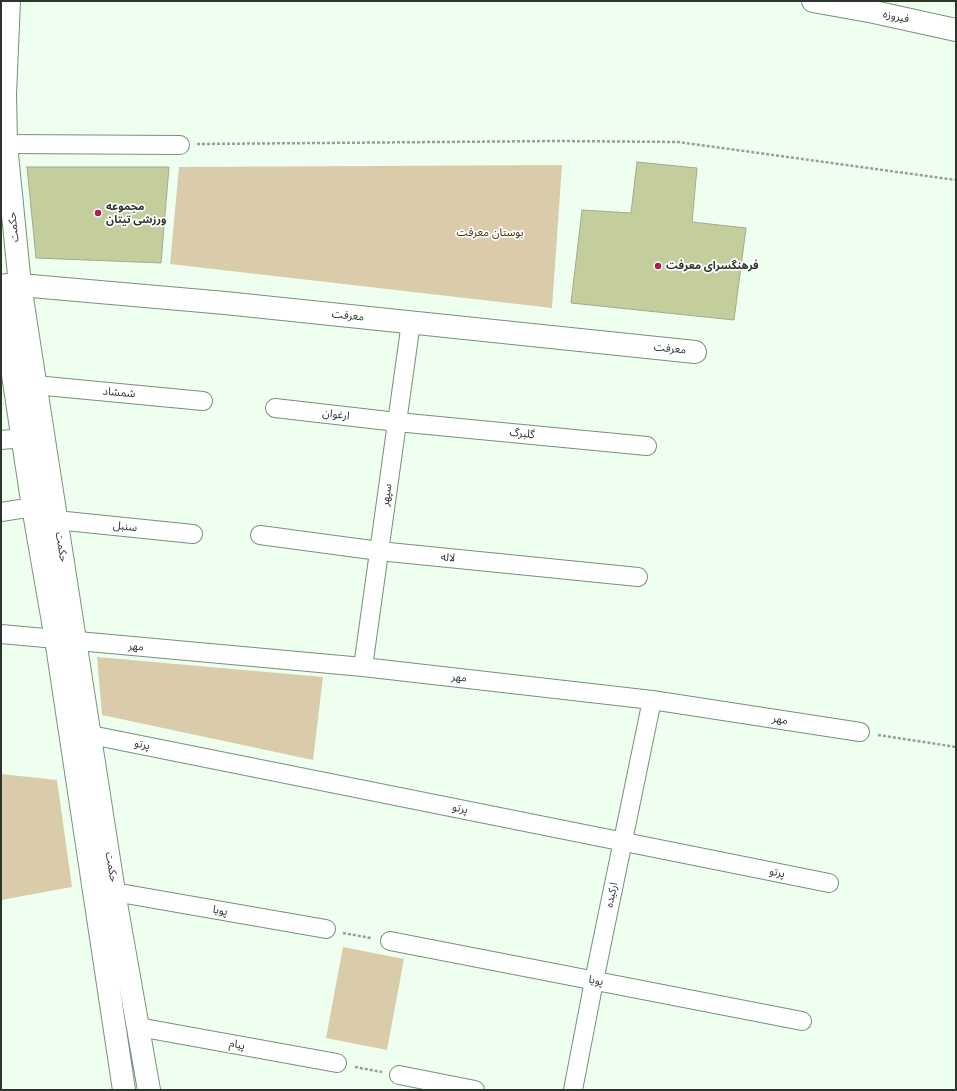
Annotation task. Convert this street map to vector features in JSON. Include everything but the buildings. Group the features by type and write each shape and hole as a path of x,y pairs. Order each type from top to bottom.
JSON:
{"street":[{"name":"حکمت","path":"9,1 5,94 10,285 35,385 56,520 66,640 104,960 124,1090"},
{"name":"فیروزه","path":"813,1 874,12 956,30"},
{"path":"6,144 180,144"},
{"name":"معرفت","path":"10,285 225,303 695,352"},
{"name":"حکمت","path":"1,296 6,365 23,438 33,507 91,735 114,892 149,1090"},
{"name":"سپهر","path":"363,667 411,322"},
{"name":"شمشاد","path":"35,385 203,401"},
{"name":"ارغوان","path":"275,408 397,422"},
{"name":"گلبرگ","path":"397,422 647,446"},
{"path":"1,440 23,438"},
{"path":"1,512 33,507"},
{"name":"سنبل","path":"56,520 193,534"},
{"name":"لاله","path":"260,535 379,551 638,577"},
{"name":"مهر","path":"1,634 363,667 652,700 860,732"},
{"name":"ارکیده","path":"573,1090 652,700"},
{"name":"پرتو","path":"91,735 829,883"},
{"name":"پویا","path":"114,892 326,929"},
{"name":"پویا","path":"390,941 802,1021"},
{"path":"104,960 125,956"},
{"name":"پیام","path":"138,1027 337,1063"},
{"path":"399,1076 475,1090"}],"path":[{"path":"180,144 550,141 678,142 956,180"},
{"path":"860,732 956,747"},
{"path":"326,929 390,941"},
{"path":"337,1063 399,1076"}],"green space":[{"name":"بوستان معرفت","path":"562,165 552,308 170,264 179,167"},
{"path":"97,657 323,677 313,760 102,715"},
{"path":"1,774 57,780 72,887 1,900"},
{"path":"343,947 404,959 387,1050 326,1038"}],"place":[{"name":"مجموعه ورزشی تیتان","path":"98,213"},
{"name":"فرهنگسرای معرفت","path":"658,266"}]}
